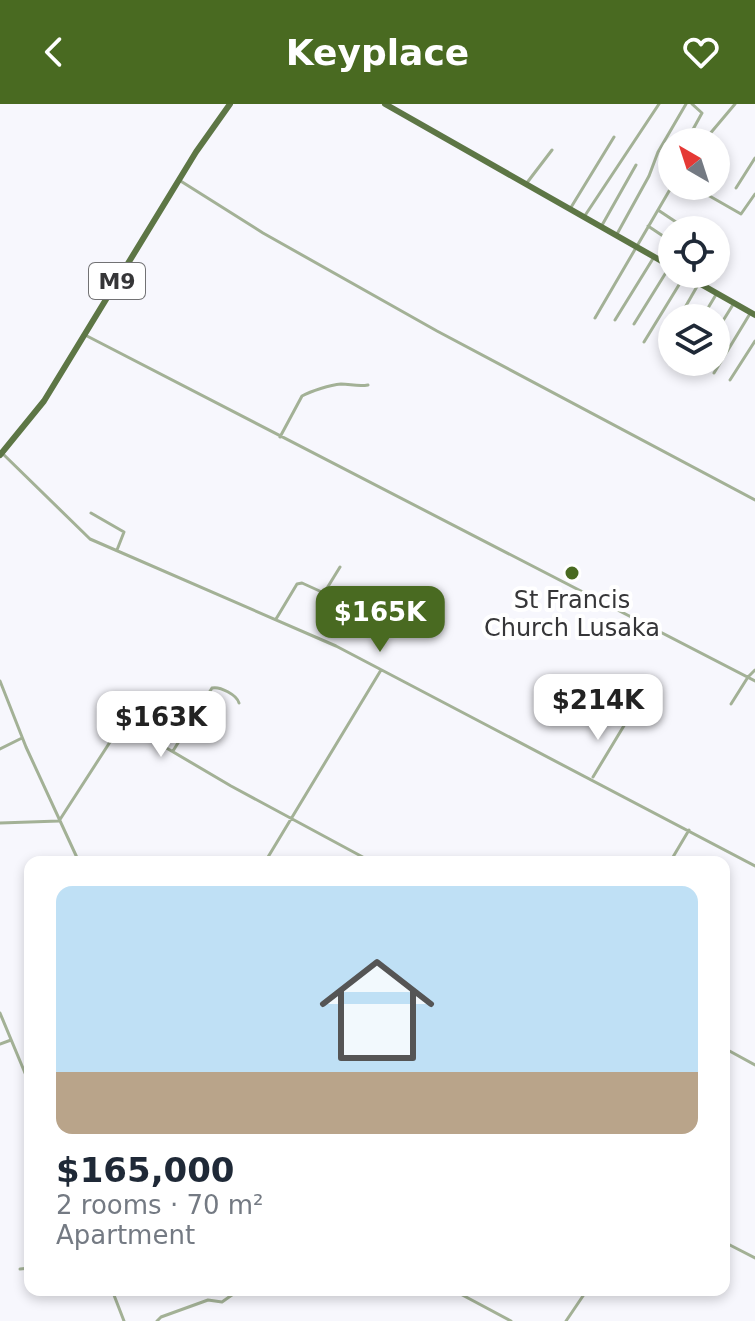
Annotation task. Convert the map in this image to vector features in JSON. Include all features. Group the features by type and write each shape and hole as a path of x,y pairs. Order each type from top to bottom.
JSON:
{"main road":[{"name":"M9","path":"1,454 44,401 179,180 230,104"},
{"path":"385,104 658,259"},
{"path":"708,288 753,314"}],"street":[{"path":"584,217 659,104"},
{"path":"616,236 686,104"},
{"path":"692,104 702,113 694,128"},
{"path":"715,128 735,104"},
{"path":"570,209 614,137"},
{"path":"526,184 552,150"},
{"path":"736,188 755,158"},
{"path":"601,227 636,165"},
{"path":"179,180 263,233 437,331 755,500"},
{"path":"716,200 741,214 755,194"},
{"path":"595,318 664,200"},
{"path":"658,210 667,216"},
{"path":"648,226 658,233"},
{"path":"615,320 654,257"},
{"path":"634,324 658,287"},
{"path":"644,342 676,288"},
{"path":"710,304 717,293"},
{"path":"730,309 734,303"},
{"path":"730,349 753,314"},
{"path":"85,335 755,681"},
{"path":"730,380 755,341"},
{"path":"280,437 307,392 318,392 340,384 368,385"},
{"path":"1,454 84,535 336,646 755,866"},
{"path":"91,513 124,532 117,550"},
{"path":"276,619 297,584 302,583 324,593 340,567"},
{"path":"269,856 382,670"},
{"path":"731,704 755,670"},
{"path":"0,681 22,738 76,856"},
{"path":"173,751 214,687 236,697 239,703"},
{"path":"592,779 628,719"},
{"path":"59,821 122,723 127,723 361,856"},
{"path":"0,749 22,738"},
{"path":"0,823 59,821"},
{"path":"674,856 689,830"},
{"path":"0,1013 24,1071"},
{"path":"0,1044 11,1040"},
{"path":"730,1051 755,1065"},
{"path":"730,1245 755,1258"},
{"path":"20,1269 24,1269"},
{"path":"114,1296 124,1321"},
{"path":"157,1321 208,1300 222,1302 230,1296"},
{"path":"464,1296 511,1321"},
{"path":"566,1321 583,1296"}],"place":[{"name":"St Francis Church Lusaka","path":"572,573"}]}
